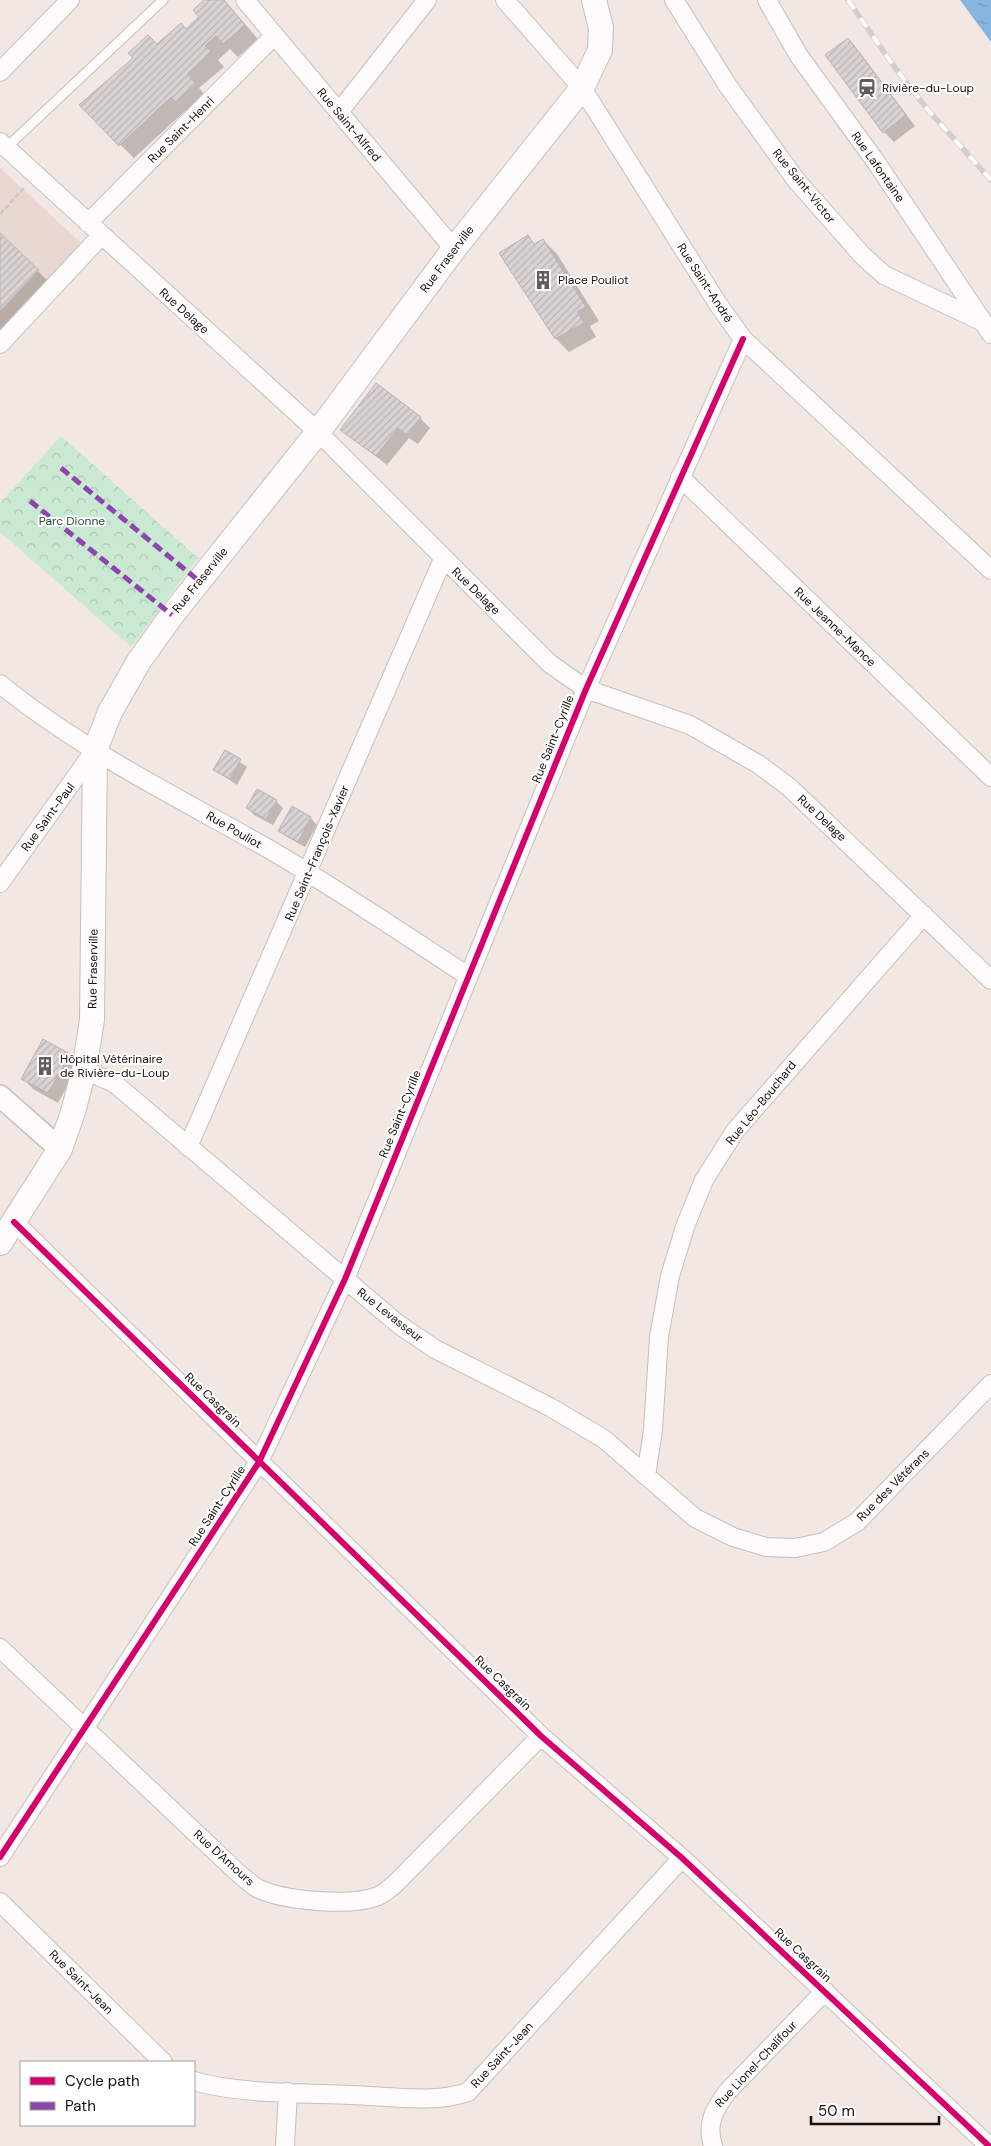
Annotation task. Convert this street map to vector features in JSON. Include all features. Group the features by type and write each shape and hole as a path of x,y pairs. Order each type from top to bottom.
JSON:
{"main road":[{"name":"Rue Fraserville","path":"0,1243 60,1149 73,1112 84,1070 92,1020 95,750 110,712 139,661 173,613 318,432 454,249 582,88 595,66 601,44 601,28 594,0"}],"street":[{"path":"0,72 70,0"},
{"name":"Rue Saint-Alfred","path":"245,0 454,249"},
{"path":"339,112 427,0"},
{"name":"Rue Saint-André","path":"505,0 582,88 718,304 743,339 991,570"},
{"name":"Rue Saint-Victor","path":"674,0 728,86 796,180 862,255 884,275 986,327"},
{"name":"Rue Lafontaine","path":"767,0 799,56 876,162 986,327"},
{"name":"Rue Saint-Henri","path":"88,223 274,36"},
{"name":"Rue Delage","path":"3,145 100,236 318,432 443,559 549,662 586,689 690,725 758,764 789,787 991,980"},
{"path":"0,344 100,236"},
{"name":"Rue Saint-Cyrille","path":"0,1857 259,1462 345,1279 586,689 743,339"},
{"name":"Rue Jeanne-Mance","path":"680,477 991,777"},
{"name":"Rue Saint-François-Xavier","path":"188,1147 309,872 443,559"},
{"name":"Rue Pouliot","path":"0,684 32,710 95,750 309,872 468,976"},
{"name":"Rue Saint-Paul","path":"0,883 95,750"},
{"name":"Rue Léo-Bouchard","path":"646,1476 652,1430 659,1337 670,1276 686,1224 704,1180 735,1131 924,915"},
{"name":"Rue Levasseur","path":"84,1070 114,1083 398,1324 436,1349 550,1407 604,1439 646,1476"},
{"path":"0,1096 60,1149"},
{"name":"Rue Casgrain","path":"14,1222 541,1736 682,1858 988,2146"},
{"name":"Rue des Vétérans","path":"646,1476 694,1518 733,1537 766,1547 795,1548 824,1542 857,1522 991,1384"},
{"name":"Rue D'Amours","path":"0,1648 236,1871 256,1887 277,1896 307,1900 367,1900 380,1896 394,1885 541,1736"},
{"name":"Rue Saint-Jean","path":"195,2081 208,2086 288,2092 453,2097 468,2092 682,1858"},
{"name":"Rue Saint-Jean","path":"0,1902 162,2061"},
{"name":"Rue Lionel-Chalifour","path":"713,2146 709,2127 714,2109 727,2092 825,1991"},
{"path":"285,2146 288,2092"}],"lane":[{"path":"3,145 162,0"}],"path":[{"path":"0,214 36,176"}],"shaded area":[{"path":"0,168 81,243 0,329"}],"green space":[{"name":"Parc Dionne","path":"61,436 198,558 131,647 0,532 0,503"}],"water":[{"path":"960,0 991,0 991,42"}],"building":[{"path":"204,0 224,0 245,25 223,44 216,36 205,46 212,52 187,74 196,84 176,102 171,97 119,146 79,105 133,58 128,53 148,35 157,44 181,23 186,29 199,17 193,10"},
{"name":"Rivière-du-Loup","path":"848,38 906,115 883,133 825,55"},
{"path":"0,233 39,270 0,311"},
{"name":"Place Pouliot","path":"528,235 534,244 543,239 586,307 577,312 584,323 555,339 499,253"},
{"path":"376,383 421,417 407,435 398,428 376,456 340,430"},
{"path":"225,750 241,759 230,779 213,770"},
{"path":"257,789 277,800 266,819 246,808"},
{"path":"292,806 311,817 298,842 278,831"},
{"name":"Hôpital Vétérinaire de Rivière-du-Loup","path":"43,1039 70,1054 48,1093 21,1079"}],"railway":[{"path":"848,0 893,65 928,110 991,180"}],"marked path":[{"path":"61,468 199,581"},
{"path":"30,501 172,615"}],"cycle path":[{"path":"0,1857 259,1462 345,1279 586,689 743,339"},
{"path":"14,1222 541,1736 682,1858 989,2146"}],"place":[{"name":"Rivière-du-Loup","path":"867,88"},
{"name":"Place Pouliot","path":"543,280"},
{"name":"Hôpital Vétérinaire de Rivière-du-Loup","path":"45,1066"}]}
